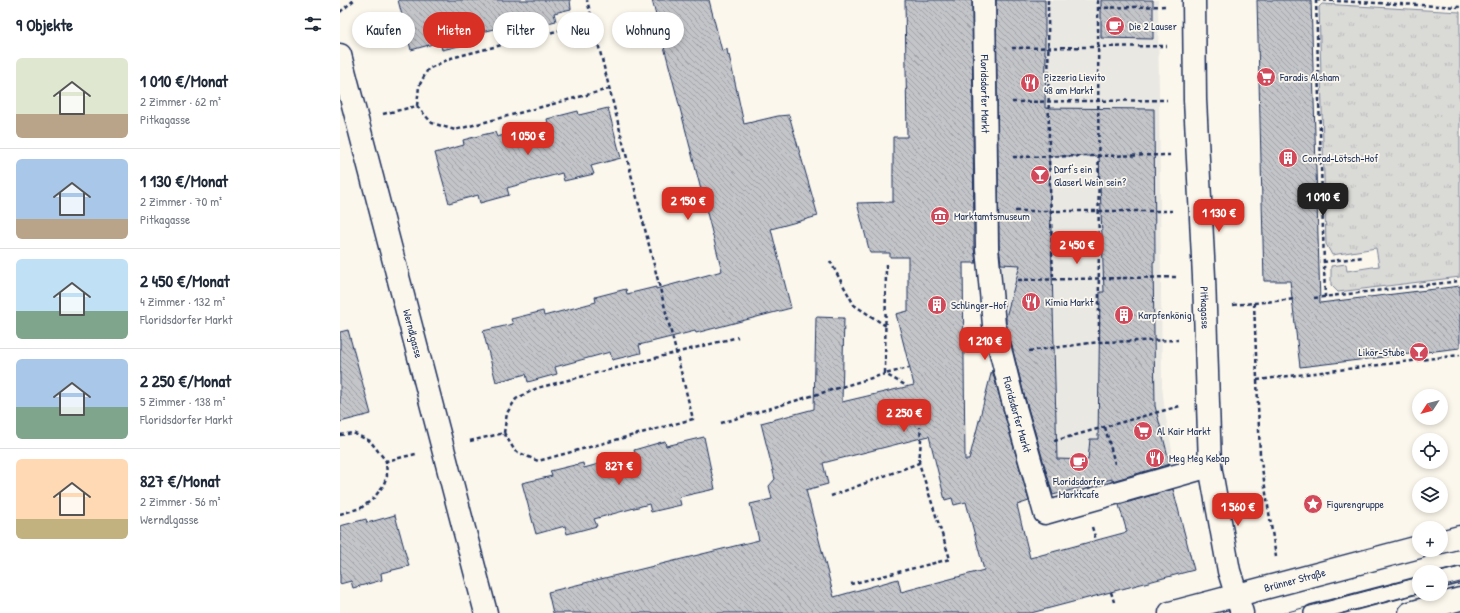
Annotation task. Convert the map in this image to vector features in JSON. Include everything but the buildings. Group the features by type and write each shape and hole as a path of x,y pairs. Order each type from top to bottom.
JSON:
{"street":[{"name":"Floridsdorfer Markt","path":"984,0 987,248 994,325 1026,448 1045,513 1210,466"},
{"name":"Pitkagasse","path":"1194,2 1197,155 1204,277 1210,466 1229,571 1239,604"},
{"name":"Werndlgasse","path":"340,55 486,613"},
{"path":"1448,540 1460,537"},
{"name":"Brünner Straße","path":"1170,613 1239,604 1412,549"},
{"path":"1410,613 1460,599"}],"lane":[{"path":"1448,578 1460,575"},
{"path":"1312,613 1412,587"}],"path":[{"path":"340,12 354,0"},
{"path":"587,0 590,12"},
{"path":"1048,0 1049,156 1053,279"},
{"path":"1098,0 1100,342"},
{"path":"1325,297 1316,0 1460,7"},
{"path":"1098,8 1194,2"},
{"path":"557,31 451,58 428,69 419,86 417,106 432,122 454,130 609,89"},
{"path":"985,48 1195,46"},
{"path":"599,48 676,352 693,419 538,461 515,451 504,433 507,413 516,399 537,388 676,352 738,337"},
{"path":"986,102 1196,100"},
{"path":"357,120 417,106"},
{"path":"986,157 1197,155"},
{"path":"987,211 1200,210"},
{"path":"1323,262 1364,257"},
{"path":"830,261 854,305 886,327"},
{"path":"885,374 886,264"},
{"path":"990,280 1204,277"},
{"path":"1314,298 1460,281"},
{"path":"1205,307 1296,299"},
{"path":"1254,303 1260,454 1277,560"},
{"path":"1001,355 1100,342 1206,339"},
{"path":"1257,380 1460,355"},
{"path":"720,423 909,368"},
{"path":"885,374 907,386"},
{"path":"1026,448 1208,399"},
{"path":"851,584 950,559 919,463 921,440 920,427"},
{"path":"1105,427 1122,491"},
{"path":"340,435 353,433 370,441 386,461 387,476 383,486 373,499 361,508 340,514"},
{"path":"386,461 504,433"},
{"path":"831,496 919,463"},
{"path":"1111,592 1114,602"}],"shaded area":[{"path":"997,0 1158,0 1162,385 1165,413 1175,466 1065,495 1054,494 1047,484 1004,319 1002,305 1000,271"}],"green space":[{"path":"1322,4 1460,12 1460,277 1338,292 1331,285 1331,266 1346,264 1347,271 1379,266 1376,248 1332,255 1326,244 1319,7"}],"tram line":[{"path":"1448,570 1460,567"},
{"path":"1284,613 1412,579"},
{"path":"1448,585 1460,582"},
{"path":"1343,613 1412,595"}],"place":[{"name":"Die 2 Lauser","path":"1115,26"},
{"name":"Faradis Alsham","path":"1266,77"},
{"name":"Pizzeria Lievito 48 am Markt","path":"1030,83"},
{"name":"Conrad-Lötsch-Hof","path":"1288,158"},
{"name":"Darf's ein Glaserl Wein sein?","path":"1040,175"},
{"name":"Marktamtsmuseum","path":"940,216"},
{"name":"Kimia Markt","path":"1031,302"},
{"name":"Schlinger-Hof","path":"937,305"},
{"name":"Karpfenkönig","path":"1124,315"},
{"name":"Likör-Stube","path":"1419,352"},
{"name":"Al Kair Markt","path":"1143,431"},
{"name":"Meg Meg Kebap","path":"1155,458"},
{"name":"Floridsdorfer Marktcafe","path":"1079,462"},
{"name":"Figurengruppe","path":"1313,504"}]}
